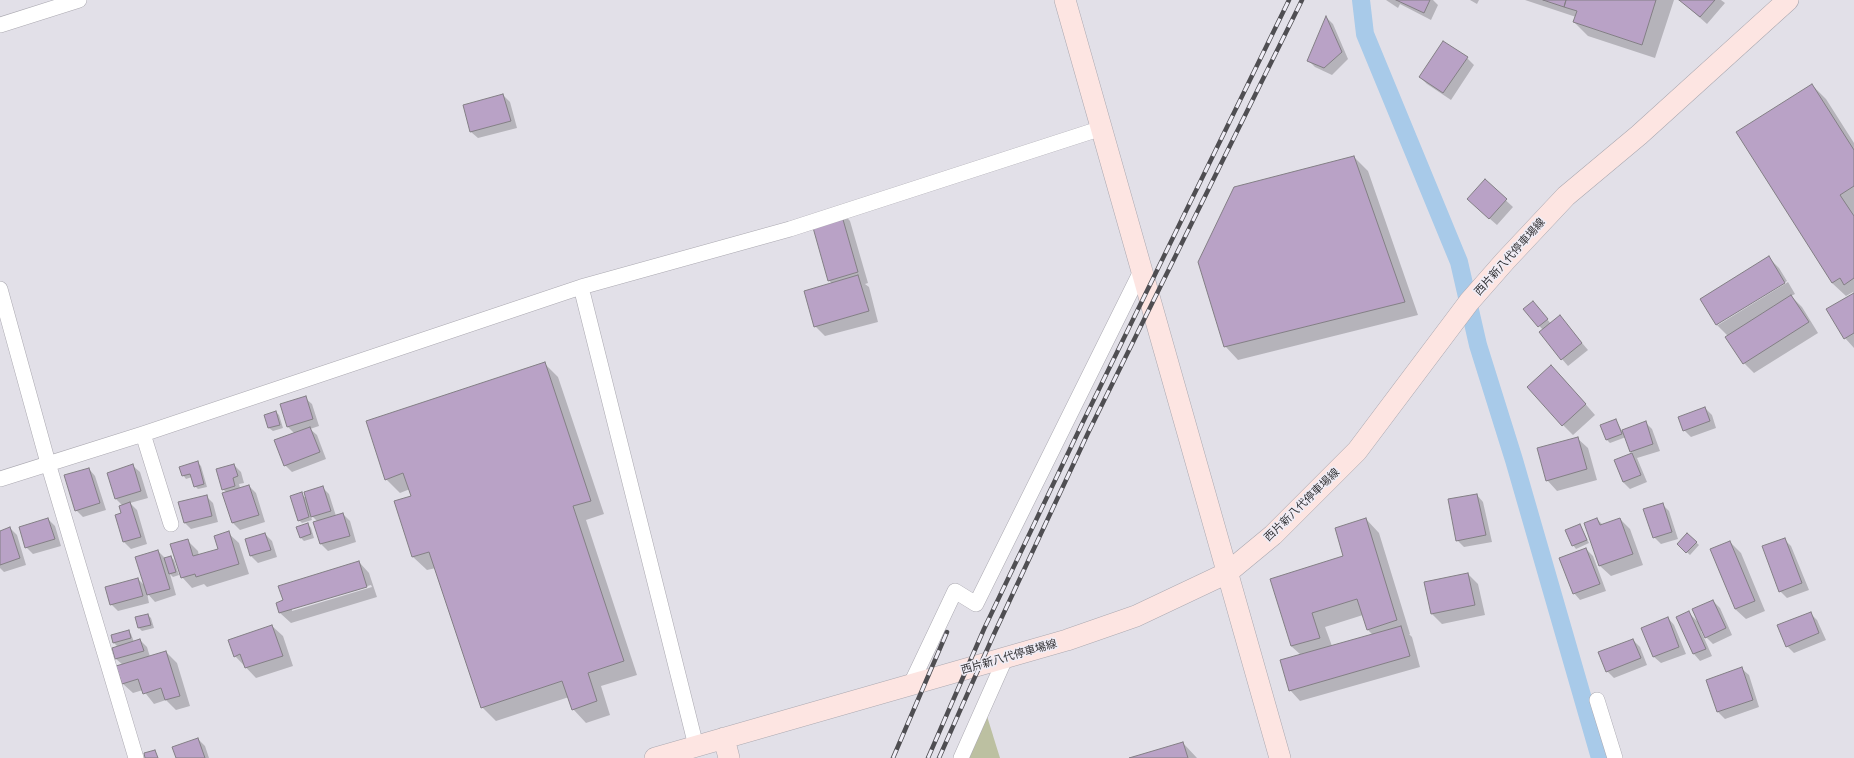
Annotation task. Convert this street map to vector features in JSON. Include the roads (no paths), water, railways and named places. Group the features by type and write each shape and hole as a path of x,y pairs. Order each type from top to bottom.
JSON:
{"main road":[{"path":"1065,0 1280,758"},
{"name":"西片新八代停車場線","path":"655,758 696,746 726,748 910,686 1067,640 1136,616 1227,573 1273,535 1358,451 1469,302 1566,196 1638,135 1788,0"}],"street":[{"path":"0,25 79,0"},
{"path":"0,479 142,434 581,287 790,229 1102,128"},
{"path":"910,686 955,591 976,604 1142,269"},
{"path":"581,287 696,746"},
{"path":"0,289 48,463 136,758"},
{"path":"142,434 171,524"},
{"path":"961,758 1005,659"},
{"path":"1597,700 1615,758"}],"waterway":[{"path":"1361,0 1365,34 1459,262 1478,345 1514,460 1600,758"}],"railway":[{"path":"928,758 984,629 1081,426 1289,0"},
{"path":"939,758 994,634 1088,433 1302,0"},
{"path":"893,758 947,632"}]}
